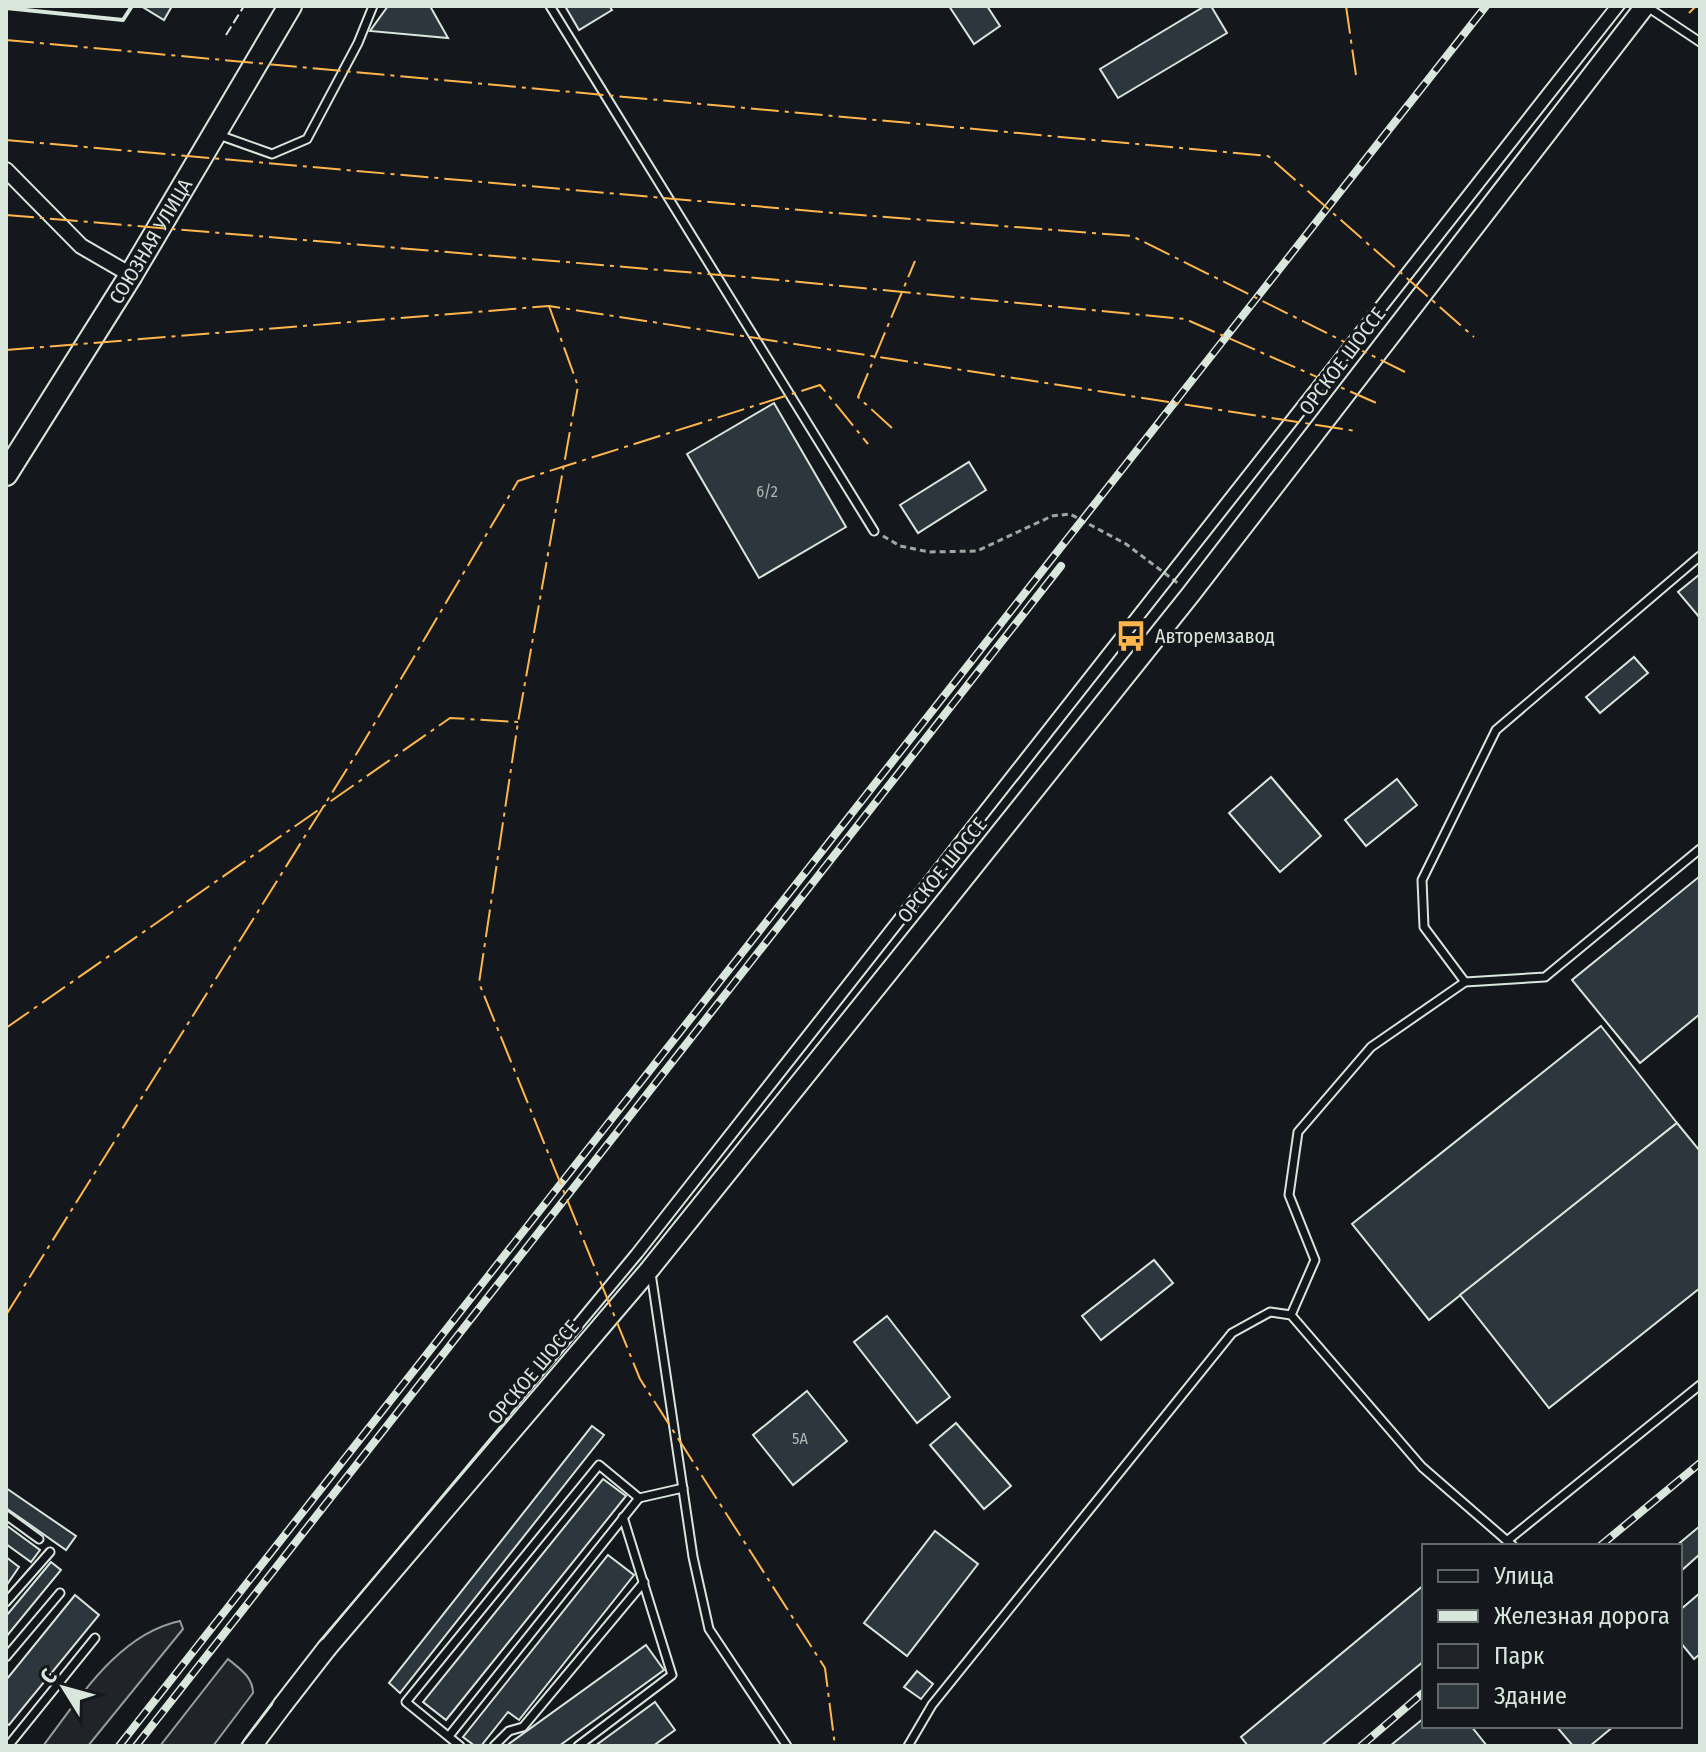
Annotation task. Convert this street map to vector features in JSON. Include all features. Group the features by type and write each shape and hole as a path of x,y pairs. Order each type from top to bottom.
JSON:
{"main road":[{"name":"СОЮЗНАЯ УЛИЦА","path":"6,474 131,275 290,6"}],"street":[{"name":"ОРСКОЕ ШОССЕ","path":"252,1746 327,1648 650,1269 1191,594 1646,6"},
{"path":"6,170 81,246 131,275"}],"lane":[{"path":"214,134 272,154 307,139 358,43 373,6"},
{"path":"550,6 874,531"},
{"path":"1646,6 1700,42"},
{"path":"1465,982 1424,927 1422,880 1496,730 1700,556"},
{"path":"1291,1315 1315,1260 1289,1195 1298,1132 1371,1047 1465,982 1545,977 1700,849"},
{"path":"650,1269 693,1557 709,1629 787,1746"},
{"path":"908,1746 932,1705 1232,1333 1270,1312 1291,1315 1422,1467 1510,1543 1700,1385"},
{"path":"460,1746 406,1702 599,1465 639,1498"},
{"path":"449,1736 639,1498 683,1488"},
{"path":"6,1515 39,1539"},
{"path":"578,1746 672,1675 623,1517"},
{"path":"6,1602 50,1552"},
{"path":"494,1746 509,1731 523,1727 644,1582"},
{"path":"6,1657 60,1593"},
{"path":"9,1740 95,1638"}],"path":[{"path":"874,531 900,546 929,552 977,551 1052,516 1070,514 1126,544 1191,594"}],"green space":[{"path":"180,1621 183,1629 88,1746 43,1746 86,1689 119,1654 158,1628"},
{"path":"228,1659 248,1678 253,1693 213,1746 160,1746"}],"building":[{"path":"141,6 172,6 164,20"},
{"path":"388,6 430,6 448,38 370,31"},
{"path":"565,6 609,6 612,10 579,30"},
{"path":"949,6 987,6 1000,26 974,44"},
{"path":"1205,6 1211,6 1227,33 1118,98 1100,69"},
{"path":"774,403 846,527 759,578 687,454"},
{"path":"969,462 986,490 918,533 900,505"},
{"path":"1700,574 1700,618 1678,592"},
{"path":"1634,657 1648,673 1600,713 1586,697"},
{"path":"1271,777 1321,836 1280,872 1229,813"},
{"path":"1397,779 1417,805 1366,846 1345,820"},
{"path":"1700,876 1700,1014 1640,1063 1572,980"},
{"path":"1601,1026 1677,1123 1429,1320 1352,1224"},
{"path":"1677,1123 1700,1151 1700,1288 1549,1408 1460,1295"},
{"path":"1154,1260 1173,1283 1101,1340 1082,1316"},
{"path":"887,1316 950,1397 917,1423 854,1342"},
{"path":"807,1391 847,1441 793,1485 753,1435"},
{"path":"956,1423 1011,1486 984,1509 930,1445"},
{"path":"592,1426 604,1435 400,1693 389,1683"},
{"path":"603,1479 626,1496 446,1720 423,1702"},
{"path":"6,1488 76,1536 66,1550 6,1508"},
{"path":"6,1525 40,1550 31,1562 6,1544"},
{"path":"1700,1526 1700,1554 1682,1570 1682,1544 1678,1544"},
{"path":"935,1531 978,1564 907,1656 864,1623"},
{"path":"608,1555 634,1575 519,1720 508,1712 481,1746 475,1746 463,1737"},
{"path":"6,1557 19,1567 6,1586"},
{"path":"51,1562 61,1570 6,1637 6,1616"},
{"path":"1422,1587 1422,1663 1321,1746 1248,1746 1241,1737"},
{"path":"1700,1593 1700,1654 1694,1659 1682,1644 1682,1608"},
{"path":"75,1595 99,1615 9,1725 6,1723 6,1680"},
{"path":"646,1645 664,1670 559,1746 506,1746"},
{"path":"917,1671 933,1684 921,1699 904,1687"},
{"path":"655,1702 675,1730 653,1746 595,1746"},
{"path":"1422,1720 1422,1728 1473,1728 1487,1746 1390,1746"},
{"path":"1558,1728 1612,1728 1590,1746 1573,1746"}],"tram line":[{"path":"557,1341 632,1250 1609,6"},
{"path":"240,1746 320,1642 642,1257 1626,6"}],"railway":[{"path":"119,1746 1486,6"},
{"path":"136,1746 1061,566"},
{"path":"1602,1544 1700,1463"},
{"path":"1361,1746 1422,1694"}],"fence":[{"path":"226,35 244,6"}],"wall":[{"path":"6,8 123,20 132,6"}],"power":[{"path":"1346,6 1356,75"},
{"path":"1689,13 1696,6"},
{"path":"6,40 1268,156 1474,337"},
{"path":"6,140 1132,236 1405,372"},
{"path":"6,215 768,279 1185,319 1381,405"},
{"path":"892,428 858,397 915,261"},
{"path":"549,306 578,386 518,722 479,983 640,1379 825,1668 835,1746"},
{"path":"6,350 549,306 1356,431"},
{"path":"6,1315 360,748 518,481 820,385 868,444"},
{"path":"6,1028 450,718 518,722"}],"place":[{"name":"Авторемзавод","path":"1131,636"}]}
